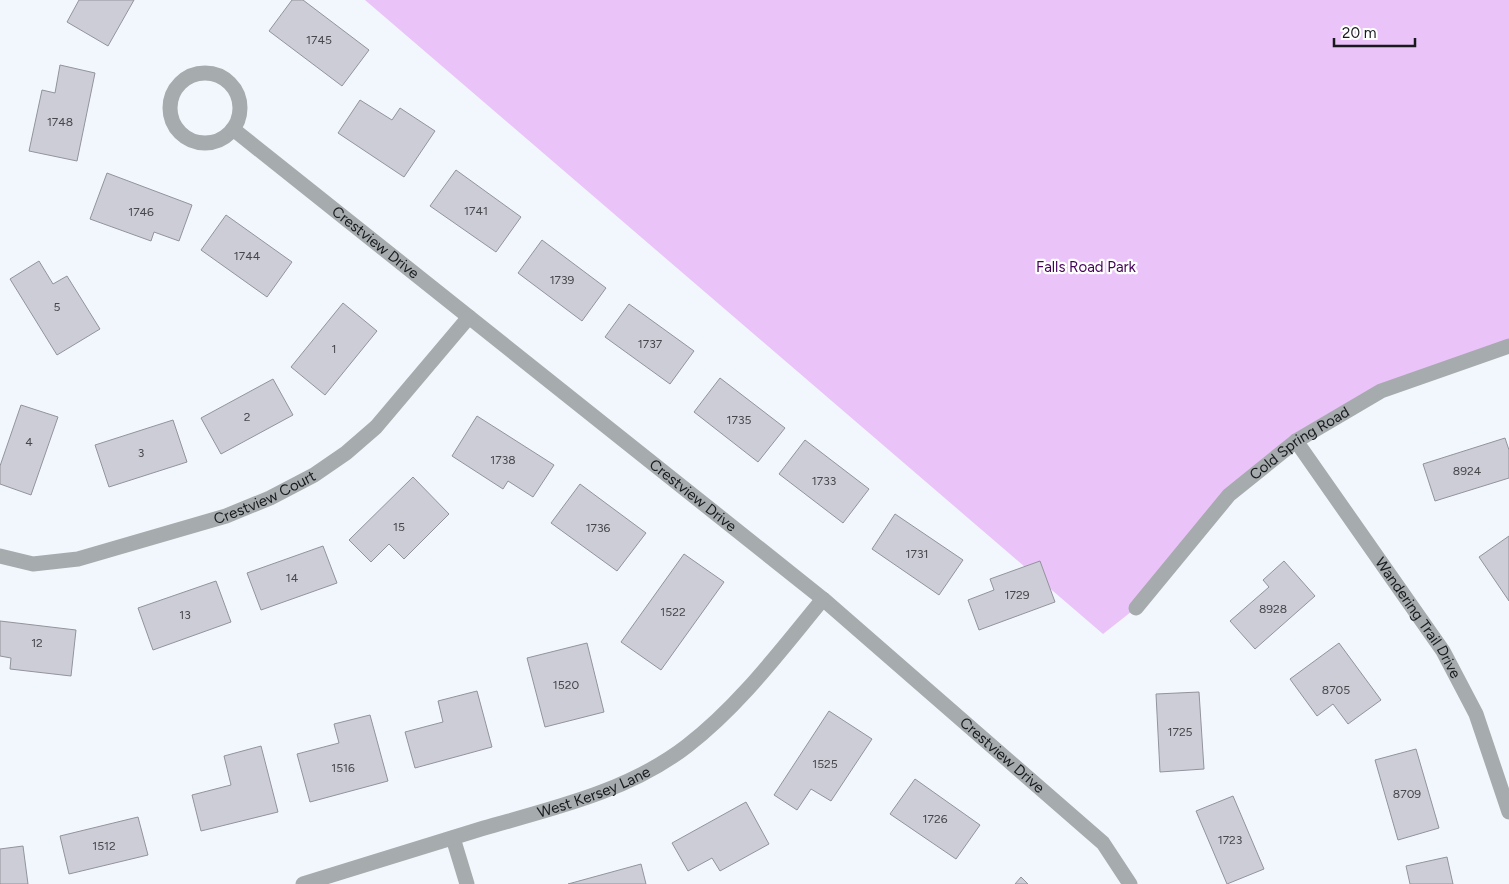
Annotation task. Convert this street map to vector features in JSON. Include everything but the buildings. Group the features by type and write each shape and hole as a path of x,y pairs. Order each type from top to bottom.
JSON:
{"street":[{"path":"202,73 222,78 230,84 239,101 238,121 233,130 217,141 207,144 188,139 180,133 170,116 169,106 176,88 183,80 202,73"},
{"name":"Crestview Drive","path":"233,130 823,599 1103,843 1130,884"},
{"name":"Crestview Court","path":"0,556 33,564 78,559 226,516 270,498 314,475 346,453 376,427 470,317"},
{"name":"Cold Spring Road","path":"1136,608 1229,495 1296,441 1382,391 1509,346"},
{"name":"Wandering Trail Drive","path":"1296,441 1443,652 1476,714 1509,812"},
{"name":"West Kersey Lane","path":"303,884 579,800 644,774 686,747 747,692 823,599"},
{"path":"453,838 467,884"}],"green space":[{"name":"Falls Road Park","path":"365,0 1509,0 1509,346 1381,391 1229,495 1136,608 1103,634"}]}
